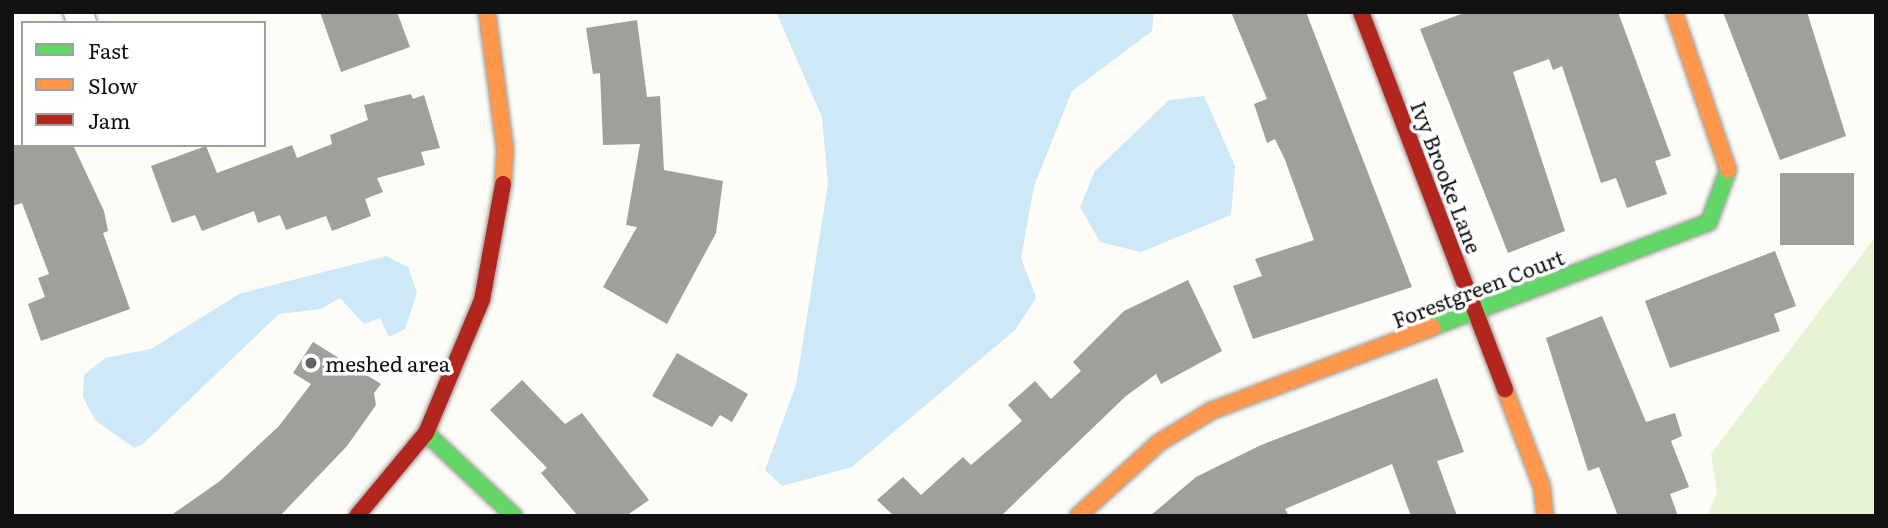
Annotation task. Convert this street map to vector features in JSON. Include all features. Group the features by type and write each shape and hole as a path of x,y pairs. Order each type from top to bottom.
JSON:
{"street":[{"path":"357,516 426,433 471,334 500,221 504,114 487,12"},
{"name":"Ivy Brooke Lane","path":"1361,12 1542,487 1545,516"},
{"name":"Forestgreen Court","path":"1078,516 1160,442 1211,411 1709,222 1730,163 1674,12"},
{"path":"426,433 514,516"}],"green space":[{"path":"1876,236 1876,516 1707,516 1717,492 1711,454"}],"water":[{"path":"776,12 1154,12 1152,31 1072,91 1034,186 1021,258 1036,298 1015,330 852,467 782,486 765,470 796,385 828,184 822,117"},
{"path":"1204,96 1235,166 1231,215 1141,252 1100,242 1080,207 1095,171 1169,100"},
{"path":"386,256 408,267 417,293 405,329 389,337 380,318 364,324 340,298 321,309 279,314 143,444 134,448 95,420 83,397 84,375 105,358 151,349 239,294"}],"building":[{"path":"320,12 397,12 410,47 341,72"},
{"path":"1231,12 1306,12 1412,287 1253,339 1233,286 1262,276 1255,259 1314,240 1275,139 1267,143 1254,104 1267,99"},
{"path":"1467,12 1618,12 1671,156 1655,161 1667,194 1627,208 1616,178 1601,183 1562,66 1553,70 1549,59 1513,72 1565,231 1508,253 1420,29"},
{"path":"1723,12 1807,12 1846,136 1780,160"},
{"path":"637,20 647,97 660,96 664,170 723,181 716,233 667,324 603,287 637,227 626,225 640,144 603,145 600,73 593,74 586,28"},
{"path":"411,94 413,99 424,95 440,148 421,152 425,165 377,178 383,192 365,199 371,216 332,231 326,216 286,230 280,215 258,223 254,211 202,231 195,215 172,223 151,166 203,147 206,147 217,173 292,145 297,158 332,144 330,135 368,120 364,105"},
{"path":"12,145 74,147 104,211 108,231 103,233 130,309 41,341 28,304 45,297 38,278 49,274 22,203 12,206"},
{"path":"1780,173 1854,173 1854,245 1780,245"},
{"path":"1775,251 1796,306 1774,314 1780,331 1670,368 1645,301"},
{"path":"1188,280 1222,351 1161,384 1156,374 1126,396 1001,516 894,516 877,500 903,477 921,495 963,457 971,465 1022,421 1008,405 1035,381 1051,399 1081,371 1073,362 1124,311"},
{"path":"1602,316 1646,422 1675,413 1682,436 1671,441 1689,487 1670,494 1678,516 1618,516 1599,467 1588,471 1546,338"},
{"path":"313,342 381,384 374,393 376,405 347,446 280,516 170,516 220,481 279,426 311,384 293,373"},
{"path":"677,353 748,394 732,422 720,415 712,427 652,396"},
{"path":"1437,378 1464,452 1437,461 1457,516 1411,516 1392,464 1285,509 1289,516 1150,516 1196,477 1261,445"},
{"path":"522,380 565,424 582,413 649,500 626,516 578,516 541,473 547,468 490,410"}],"traffic: fast":[{"path":"1433,327 1709,222 1728,170"},
{"path":"426,433 514,516"}],"traffic: slow":[{"path":"487,12 505,149 503,184"},
{"path":"1674,12 1728,170"},
{"path":"1078,516 1160,442 1211,411 1433,327"},
{"path":"1505,390 1542,487 1545,516"}],"traffic: jam":[{"path":"1361,12 1505,390"},
{"path":"357,516 426,433 482,300 503,184"}],"place":[{"name":"meshed area","path":"311,363"}]}
